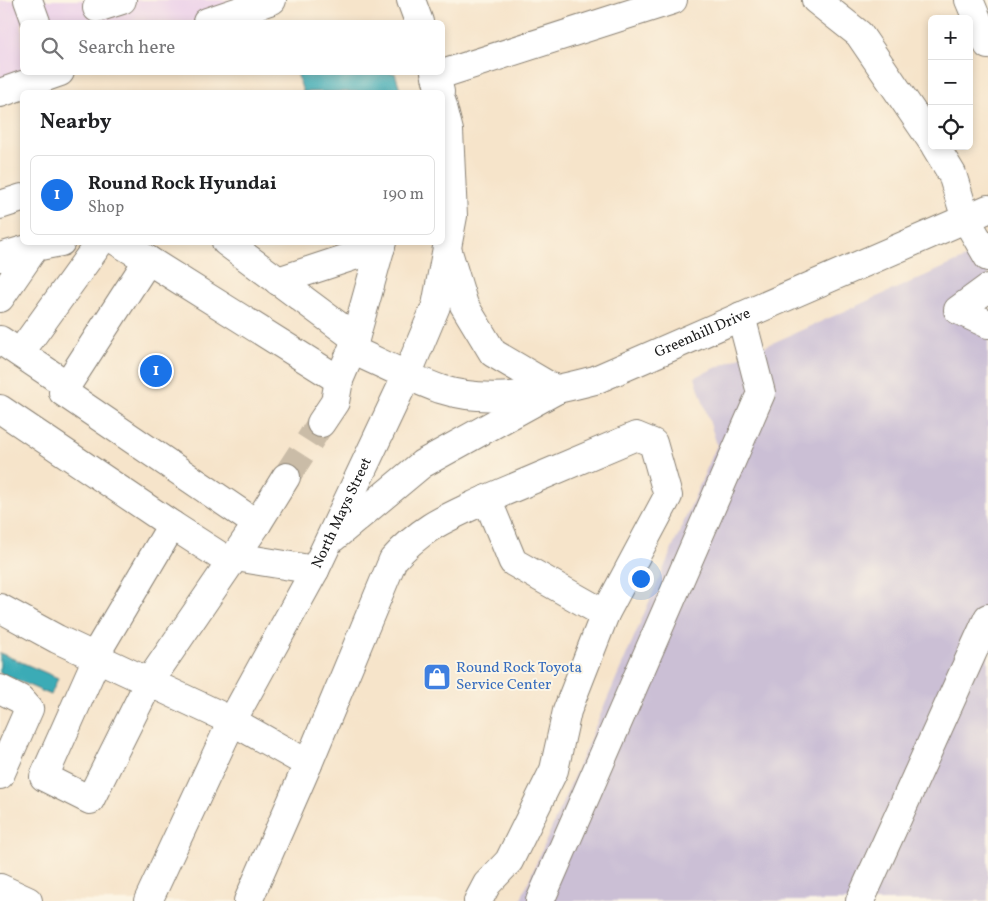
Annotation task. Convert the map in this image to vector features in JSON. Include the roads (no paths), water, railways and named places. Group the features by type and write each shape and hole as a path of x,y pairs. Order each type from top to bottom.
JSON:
{"main road":[{"path":"28,0 35,20"},
{"path":"411,0 418,20"},
{"path":"437,80 673,0"},
{"path":"816,0 859,34 928,135"},
{"path":"968,0 988,45"},
{"path":"213,20 266,1"},
{"path":"0,93 50,75"},
{"name":"North Mays Street","path":"148,901 232,721 315,570 407,375 436,306 453,216 449,131 445,115"},
{"path":"937,150 977,214 988,257"},
{"path":"0,205 20,199"},
{"name":"Greenhill Drive","path":"231,245 278,281 354,344 407,375 441,389 480,395 518,396 556,390 594,380 977,214"},
{"path":"0,257 48,245"},
{"path":"0,298 48,245"},
{"path":"67,385 10,347 97,245"},
{"path":"123,245 339,380"},
{"path":"278,281 381,245"},
{"path":"321,423 335,402 339,380 354,344 381,245"},
{"path":"447,248 464,305 493,353 556,390"},
{"path":"148,260 63,392 257,524"},
{"path":"988,288 958,310 988,324"},
{"path":"540,901 761,394 741,316"},
{"path":"326,544 422,464 556,390"},
{"path":"0,408 172,525 234,560 315,570"},
{"path":"248,901 308,764 393,560 408,543 428,527 486,499 636,436 653,443 668,496 605,614 567,711 554,770 509,861 487,884 478,901"},
{"path":"172,525 95,657 44,777 90,800 149,682 234,560 286,477"},
{"path":"486,499 513,562 605,614"},
{"path":"0,608 57,639 232,721 308,764"},
{"path":"860,901 988,618"},
{"path":"0,689 20,698 29,709 0,775"},
{"path":"0,888 28,901"}],"water":[{"path":"298,75 396,75 400,90 302,90"},
{"path":"0,653 58,678 51,695 0,673"}],"tunnel":[{"path":"286,477 321,423"}],"place":[{"name":"Round Rock Hyundai","path":"156,371"},
{"name":"Round Rock Toyota Service Center","path":"437,677"}]}
